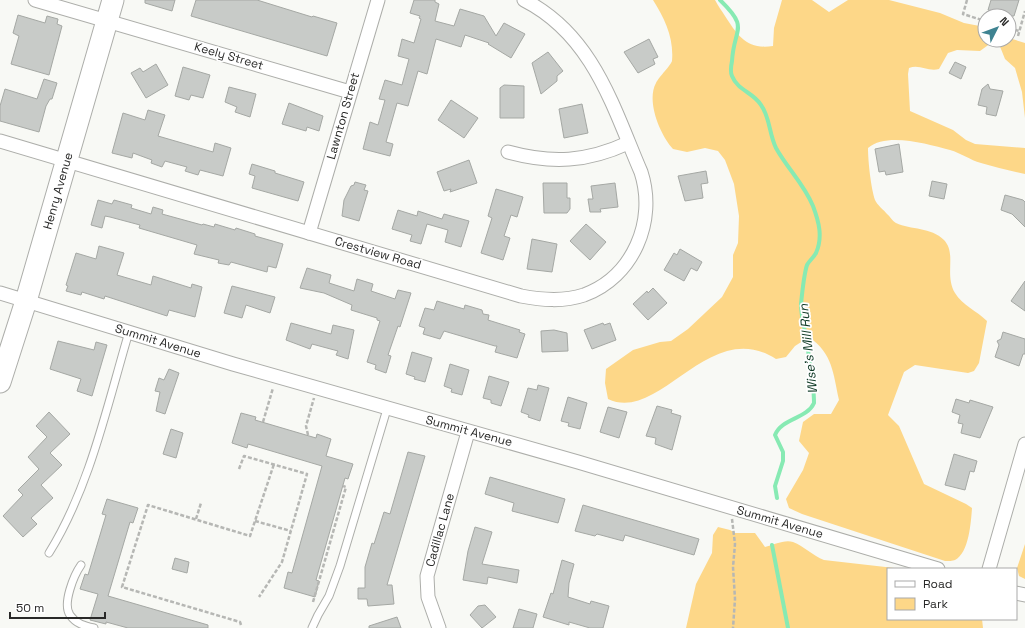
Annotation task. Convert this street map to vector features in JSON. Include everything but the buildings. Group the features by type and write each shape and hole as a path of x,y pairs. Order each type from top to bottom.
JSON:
{"main road":[{"name":"Henry Avenue","path":"0,382 26,300 113,0"}],"street":[{"name":"Keely Street","path":"35,0 350,92"},
{"name":"Lawnton Street","path":"309,233 378,0"},
{"name":"Crestview Road","path":"0,141 533,298 559,300 584,295 598,288 619,272 635,250 644,226 647,208 646,190 641,172 602,81 586,55 556,22 524,0"},
{"path":"508,152 534,158 570,160 595,157 628,143"},
{"name":"Summit Avenue","path":"0,293 387,409 734,508 935,568"},
{"name":"Cadillac Lane","path":"439,628 428,598 427,576 468,432"},
{"path":"989,568 1025,444"}],"lane":[{"path":"49,553 63,529 91,458 128,332"},
{"path":"312,628 329,596 340,566 387,409"},
{"path":"81,565 75,574 67,608 69,614 74,620 94,628"}],"path":[{"path":"967,0 963,14 977,18"},
{"path":"1018,36 1025,12"},
{"path":"263,422 274,386"},
{"path":"308,435 306,426 314,398"},
{"path":"238,469 244,456 307,474 282,562 260,597"},
{"path":"241,625 240,622 122,587 148,505 250,536 274,464"},
{"path":"313,605 346,487 343,486"},
{"path":"196,519 201,503"},
{"path":"733,628 735,599 733,567 735,544 732,520 734,508"},
{"path":"255,521 291,531"}],"green space":[{"path":"653,0 715,0 734,30 744,40 750,44 764,47 773,46 774,28 782,0 812,0 829,12 848,0 889,0 940,13 964,23 977,25 977,48 984,48 980,51 957,50 948,53 939,69 935,70 920,67 909,68 910,111 953,130 966,140 975,144 1025,148 1025,174 981,163 954,151 908,141 886,141 876,143 868,148 871,182 876,202 896,223 933,233 944,240 950,252 950,279 955,293 962,301 987,321 979,363 974,371 968,373 915,365 904,372 888,415 899,426 924,484 972,508 970,529 966,544 960,556 955,560 945,561 802,514 789,508 786,499 803,470 809,453 799,441 803,422 814,414 831,414 839,400 831,365 823,350 809,337 795,346 786,357 776,359 752,349 729,351 707,359 647,397 627,403 608,399 605,383 606,369 633,350 660,342 671,341 688,329 722,297 733,277 733,255 738,243 739,216 734,184 725,160 718,151 705,148 687,152 673,149 659,127 654,108 653,90 656,83 672,61 672,44 668,29"},
{"path":"1017,40 1025,43 1025,118 1022,92 1015,68 1005,59 1001,48 1017,48"},
{"path":"718,527 735,533 755,533 765,547 790,541 824,560 894,568 887,568 887,620 982,620 983,628 686,628 696,584 712,553 713,535"},
{"path":"1025,544 1025,579 1019,576 1017,568"}],"waterway":[{"name":"Wise's Mill Run","path":"720,0 735,17 738,23 731,67 732,76 738,85 754,97 764,110 776,148 800,183 813,206 820,235 816,253 807,265 801,304 812,378 814,403 806,412 778,429 775,435 783,452 783,461 775,486 777,498"},
{"name":"Wise's Mill Run","path":"772,545 788,628"}]}
